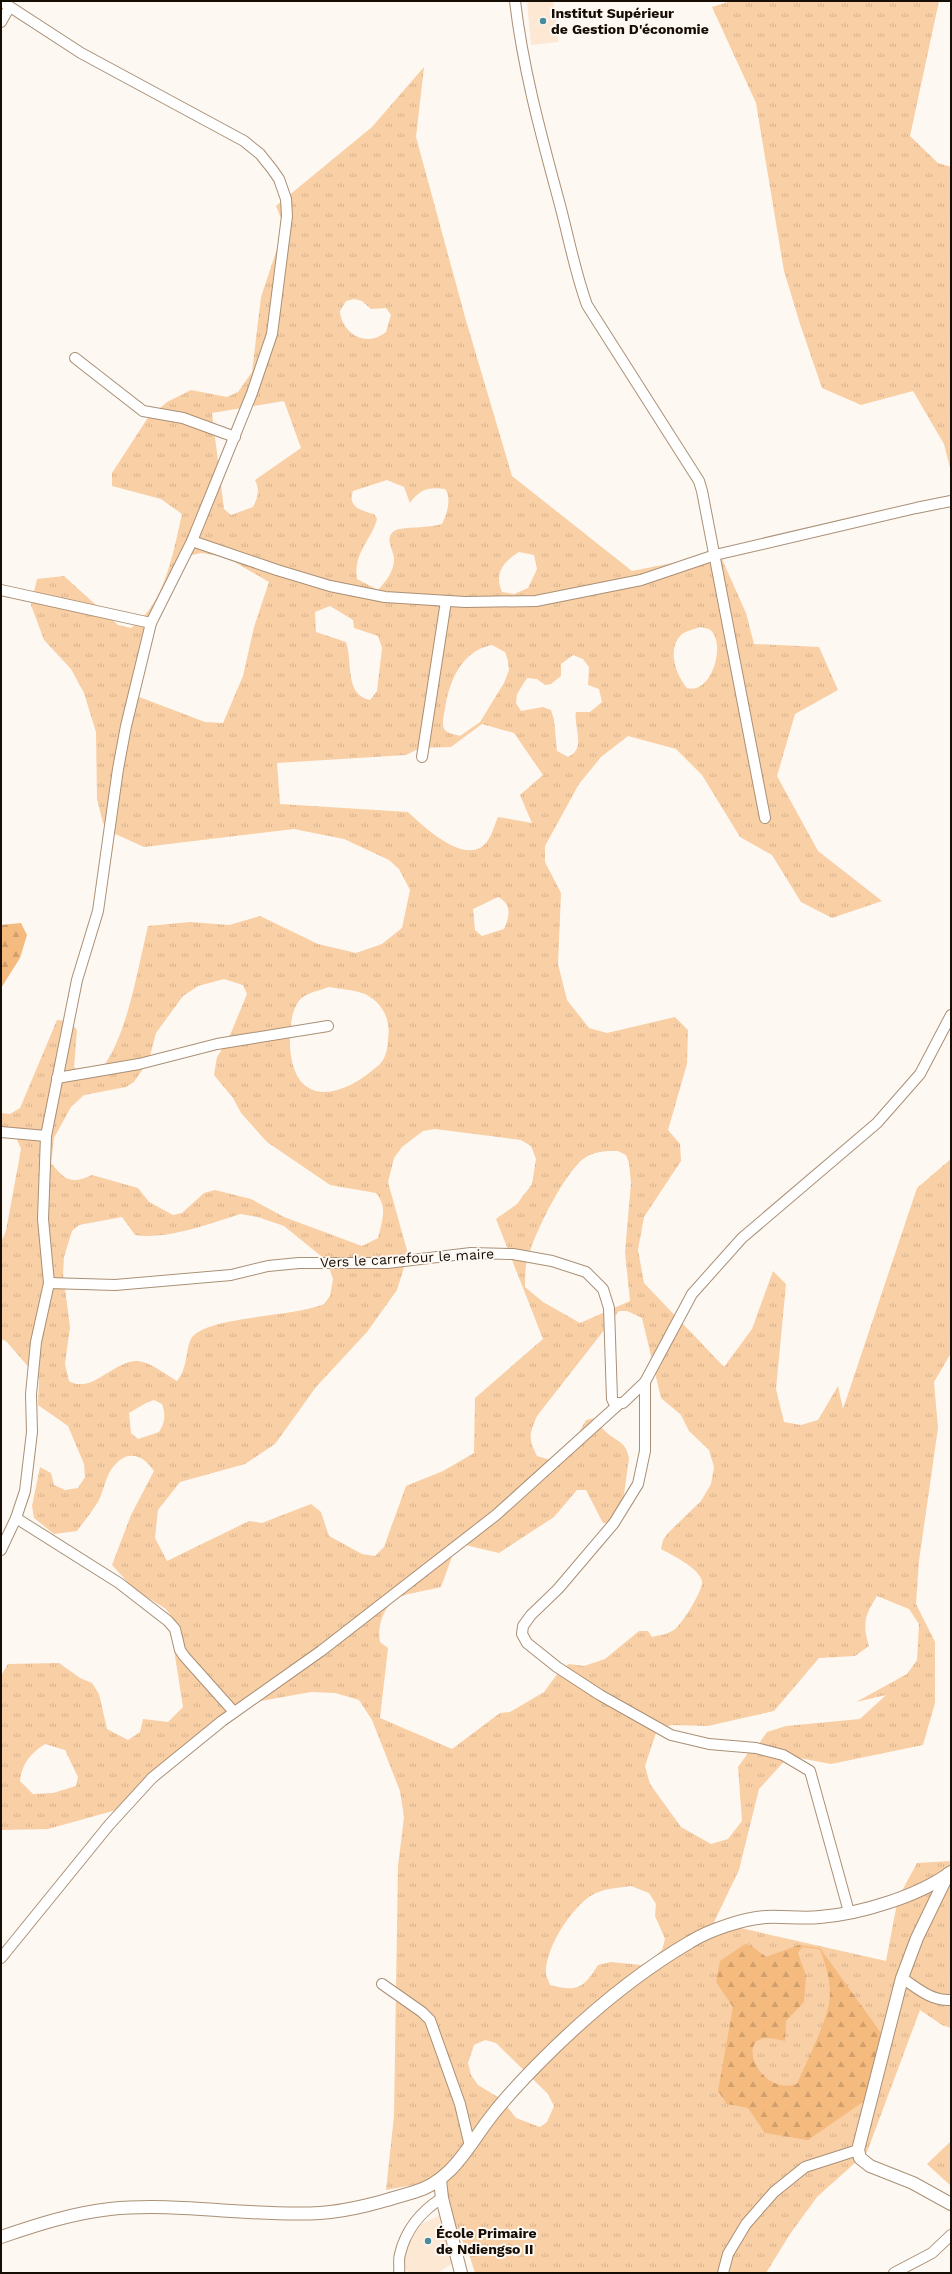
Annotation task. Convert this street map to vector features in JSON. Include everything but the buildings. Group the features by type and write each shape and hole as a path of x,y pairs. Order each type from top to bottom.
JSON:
{"street":[{"path":"515,1 522,46 544,147 583,293 592,316 699,481 765,818"},
{"path":"1,22 5,4 81,53 244,141 260,154 279,179 286,199 287,216 272,334 265,359 235,438 192,541 151,623 118,768 98,911 77,980 46,1136 43,1219 49,1283 36,1342 31,1394 32,1432 25,1491 16,1518 1,1550"},
{"path":"75,358 143,411 183,418 235,438"},
{"path":"192,541 277,570 330,586 385,597 446,601 536,601 641,580 714,555 951,501"},
{"path":"1,590 151,623"},
{"path":"422,758 446,601"},
{"path":"1,1958 109,1825 152,1778 234,1712 321,1651 496,1515 618,1404 628,1398 645,1382 692,1294 742,1238 877,1123 920,1074 951,1015"},
{"path":"57,1078 139,1064 217,1044 328,1026"},
{"path":"1,1132 46,1136"},
{"name":"Vers le carrefour le maire","path":"49,1283 115,1285 231,1275 268,1266 300,1263 387,1262 471,1253 513,1254 552,1261 586,1272 603,1289 608,1308 612,1398 614,1403 618,1404"},
{"path":"645,1382 645,1451 638,1484 614,1523 558,1589 530,1615 523,1626 522,1634 527,1643 557,1667 600,1695 672,1735 709,1744 762,1750 782,1755 810,1770 849,1912"},
{"path":"16,1518 119,1583 168,1621 175,1629 180,1650 184,1656 234,1712"},
{"path":"1,2237 42,2224 112,2209 198,2208 297,2214 323,2213 354,2208 427,2188 440,2180 455,2165 511,2092 561,2041 633,1980 692,1940 714,1931 765,1917 822,1917 886,1904 949,1873"},
{"path":"949,1873 917,1938 902,1978 858,2150 860,2158 870,2166 913,2183 951,2204"},
{"path":"902,1978 926,1995 941,2000 951,2000"},
{"path":"382,1984 422,2012 430,2020 460,2104 470,2146"},
{"path":"723,2273 728,2254 746,2224 774,2192 805,2167 858,2150"},
{"path":"440,2180 442,2198 462,2273"},
{"path":"398,2273 399,2256 412,2224 428,2207 442,2198"},
{"path":"894,2273 932,2253 951,2235"}],"shaded area":[{"name":"Institut Supérieur de Gestion D'économie","path":"527,1 553,1 559,42 531,45"},
{"name":"École Primaire de Ndiengso II","path":"440,2215 455,2262 437,2273 410,2273 406,2270 401,2254 413,2228"}],"green space":[{"path":"731,1 939,1 910,136 938,163 951,167 951,472 944,444 913,391 861,405 822,388 784,271 756,103 712,7"},
{"path":"424,67 416,137 465,317 512,476 632,571 688,560 717,548 746,613 754,644 819,647 838,690 795,714 777,776 818,851 882,901 832,918 801,902 772,855 740,837 702,775 676,749 628,736 601,757 579,784 545,846 545,862 561,893 558,964 567,1000 589,1028 607,1033 675,1017 688,1030 687,1064 668,1130 680,1144 681,1161 644,1217 638,1250 644,1283 724,1367 752,1329 773,1271 786,1284 776,1389 784,1422 801,1425 818,1420 838,1386 843,1409 917,1188 951,1159 951,1353 934,1382 938,1428 919,1561 916,1604 935,1642 935,1703 923,1745 831,1764 789,1756 759,1789 739,1870 714,1922 886,1961 898,1898 917,1863 951,1861 951,2028 942,2025 920,2010 867,2152 817,2197 790,2234 766,2273 475,2273 468,2251 429,2182 386,2190 394,2116 398,1866 404,1817 400,1791 372,1720 359,1700 335,1693 311,1692 234,1706 120,1809 48,1829 1,1830 1,1676 8,1664 59,1663 80,1678 92,1683 99,1694 107,1729 128,1740 140,1732 143,1719 168,1722 183,1707 173,1643 173,1619 166,1609 134,1589 112,1565 131,1515 154,1471 150,1465 135,1456 125,1457 119,1461 111,1469 97,1504 77,1531 54,1534 34,1518 32,1506 40,1467 51,1473 54,1485 65,1490 78,1488 85,1477 84,1464 68,1426 38,1405 39,1379 6,1341 1,1339 1,1242 6,1231 21,1149 16,1137 1,1134 1,1113 10,1114 20,1108 57,1020 69,1021 77,1030 74,1067 84,1074 97,1070 105,1064 115,1047 127,1014 148,926 190,922 229,925 260,916 318,944 356,953 382,944 402,928 410,890 399,869 389,860 344,839 294,829 144,847 111,832 103,823 97,799 96,732 84,693 71,669 44,640 31,605 37,579 64,576 118,625 131,628 143,618 152,606 166,577 182,514 161,499 112,486 112,473 147,419 167,402 191,390 227,397 238,392 252,372 261,297 278,246 281,218 276,206 372,127","holes":["354,299 362,301 371,309 386,308 391,315 386,332 376,338 368,339 351,333 343,323 340,311 346,301","284,401 301,448 255,480 258,487 258,494 253,507 231,515 224,509 212,413","387,480 404,487 410,503 421,492 434,488 445,489 448,497 446,516 442,524 399,529 392,533 389,540 394,561 389,577 378,590 357,579 356,570 360,554 377,519 374,514 360,510 352,501 353,491","519,552 534,555 537,569 528,588 514,594 502,592 499,579 504,564","201,553 226,557 269,582 254,627 243,676 223,723 205,722 134,695 147,637 188,556","330,606 353,620 354,628 378,636 382,648 377,691 370,700 362,697 356,692 351,676 346,642 316,632 315,612","700,627 709,629 714,635 717,644 717,654 710,675 704,683 696,688 687,688 679,676 674,662 674,647 677,640 686,632","492,645 505,652 509,670 504,683 480,722 460,736 446,731 443,725 443,720 453,678 465,661 481,648","573,655 583,659 589,667 588,685 599,689 602,702 590,712 576,712 578,737 577,749 568,757 557,751 554,720 551,710 543,707 521,711 516,703 517,694 527,678 537,679 545,685 551,684 561,676 561,664","482,724 514,733 543,775 520,795 532,823 498,817 490,836 484,845 475,850 466,850 455,847 444,841 408,812 280,804 277,763 406,755 420,748 451,747","498,897 503,900 508,907 508,915 504,929 482,936 475,930 473,909","224,979 243,985 247,994 228,1040 217,1057 214,1075 233,1098 241,1113 267,1142 330,1185 376,1193 380,1198 383,1209 378,1238 362,1246 284,1217 251,1199 215,1190 204,1193 182,1213 173,1215 149,1202 138,1188 92,1175 79,1180 73,1180 65,1177 51,1163 54,1138 71,1107 84,1095 126,1087 134,1082 149,1060 156,1033 183,996 198,986","329,987 365,994 377,1002 387,1019 389,1032 384,1059 363,1077 347,1087 331,1091 317,1091 305,1086 296,1074 291,1057 290,1033 292,1018 297,1004 303,997","435,1129 521,1140 531,1146 536,1159 532,1184 517,1204 496,1219 543,1339 475,1398 474,1453 443,1471 406,1486 384,1547 375,1556 362,1554 329,1536 321,1512 311,1504 262,1523 249,1521 167,1561 155,1538 158,1510 180,1482 245,1464 275,1444 316,1387 367,1332 397,1290 408,1254 388,1182 394,1158 402,1147 423,1131","618,1151 626,1155 629,1163 631,1183 625,1252 630,1301 580,1323 543,1302 525,1287 526,1266 534,1240 541,1224 568,1176 586,1157 602,1152","240,1214 258,1217 284,1226 327,1261 333,1279 330,1296 324,1304 311,1308 217,1324 203,1329 193,1336 181,1375 177,1381 153,1366 138,1361 129,1362 86,1384 78,1384 69,1381 65,1364 70,1327 63,1274 64,1257 72,1231 79,1225 122,1217 135,1235 161,1235 188,1230","619,1311 627,1311 642,1318 661,1398 681,1415 689,1431 709,1450 714,1467 711,1484 701,1501 668,1533 663,1540 661,1549 678,1558 696,1571 700,1576 702,1585 687,1614 673,1631 652,1637 648,1631 639,1631 605,1659 584,1666 569,1664 561,1669 544,1692 510,1712 500,1713 452,1749 380,1718 388,1648 380,1642 379,1630 387,1608 395,1599 399,1597 441,1587 457,1543 499,1553 554,1517 577,1490 586,1490 603,1523 611,1523 622,1509 629,1458 628,1453 624,1445 605,1431 595,1418 586,1420 569,1451 554,1461 537,1456 532,1445 531,1432 537,1416","154,1400 162,1404 164,1418 163,1425 159,1432 138,1439 131,1433 129,1413","877,1596 909,1609 919,1624 917,1660 907,1674 856,1702 886,1695 860,1719 786,1726 767,1732 756,1748 748,1753 738,1767 742,1821 728,1839 711,1844 681,1827 650,1784 645,1766 656,1733 671,1725 708,1726 774,1711 819,1658 855,1656 869,1646 865,1626 867,1614","45,1744 65,1750 78,1777 76,1786 53,1793 33,1794 20,1781 23,1769 28,1759 35,1751","631,1886 649,1893 656,1904 655,1916 665,1939 662,1950 652,1959 641,1965 611,1962 598,1965 588,1979 578,1987 567,1988 550,1985 546,1974 547,1963 550,1952 561,1929 568,1918 584,1901 592,1895 611,1889","485,2040 496,2043 548,2094 554,2106 547,2122 540,2127 516,2118 501,2099 478,2085 471,2075 468,2063 474,2045"]},
{"path":"21,923 27,935 20,958 1,988 1,925"},
{"path":"745,1944 753,1947 766,1957 799,1945 820,1948 881,2033 870,2097 808,2140 765,2133 748,2108 727,2104 718,2091 733,2007 716,1982 720,1961","holes":["802,1947 819,1949 825,1962 830,1988 829,2004 822,2027 797,2084 784,2086 773,2082 763,2075 756,2066 753,2056 753,2047 758,2041 767,2038 785,2041 786,2021 804,2002 806,1976 798,1953"]},
{"path":"951,2141 951,2186 927,2164"}],"place":[{"name":"Institut Supérieur de Gestion D'économie","path":"543,21"},
{"name":"École Primaire de Ndiengso II","path":"428,2241"}]}
